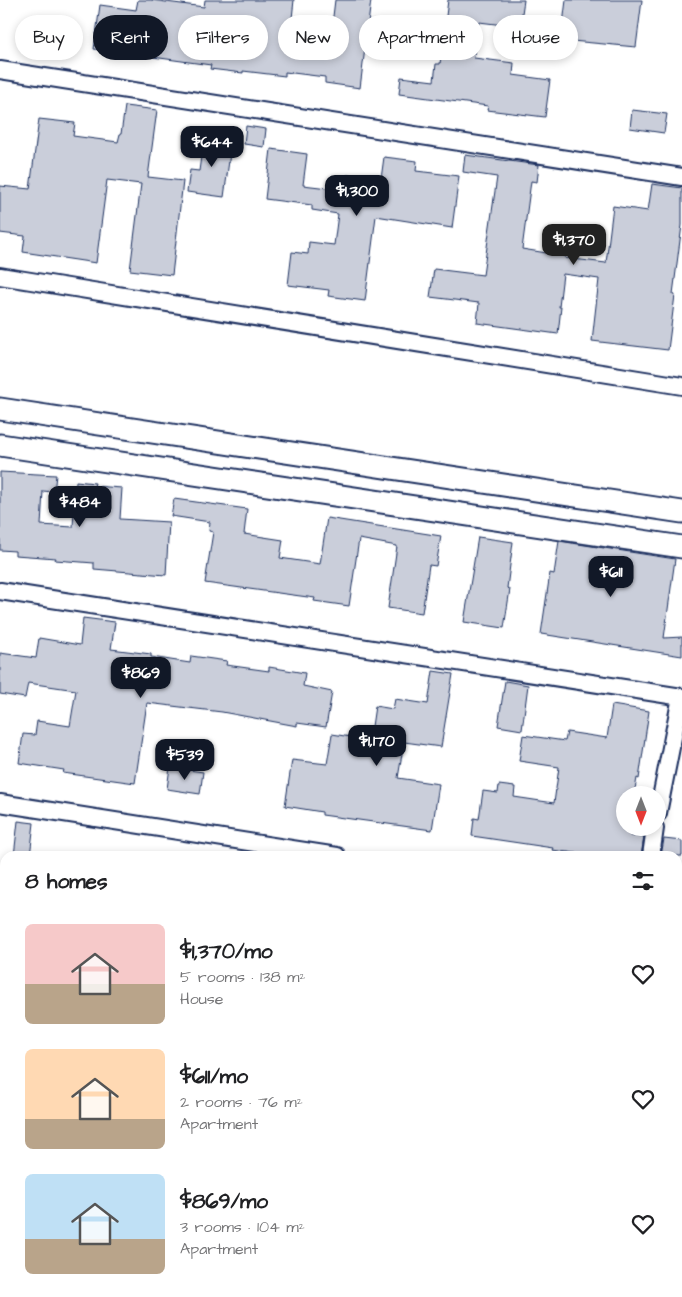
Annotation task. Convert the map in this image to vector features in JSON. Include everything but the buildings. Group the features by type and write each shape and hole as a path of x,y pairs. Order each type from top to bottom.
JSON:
{"street":[{"path":"0,70 682,178"},
{"path":"0,276 682,386"},
{"path":"0,409 682,512"},
{"path":"0,445 682,547"},
{"path":"0,591 681,697 663,786"},
{"path":"0,803 305,851"},
{"path":"652,851 654,836"}]}
